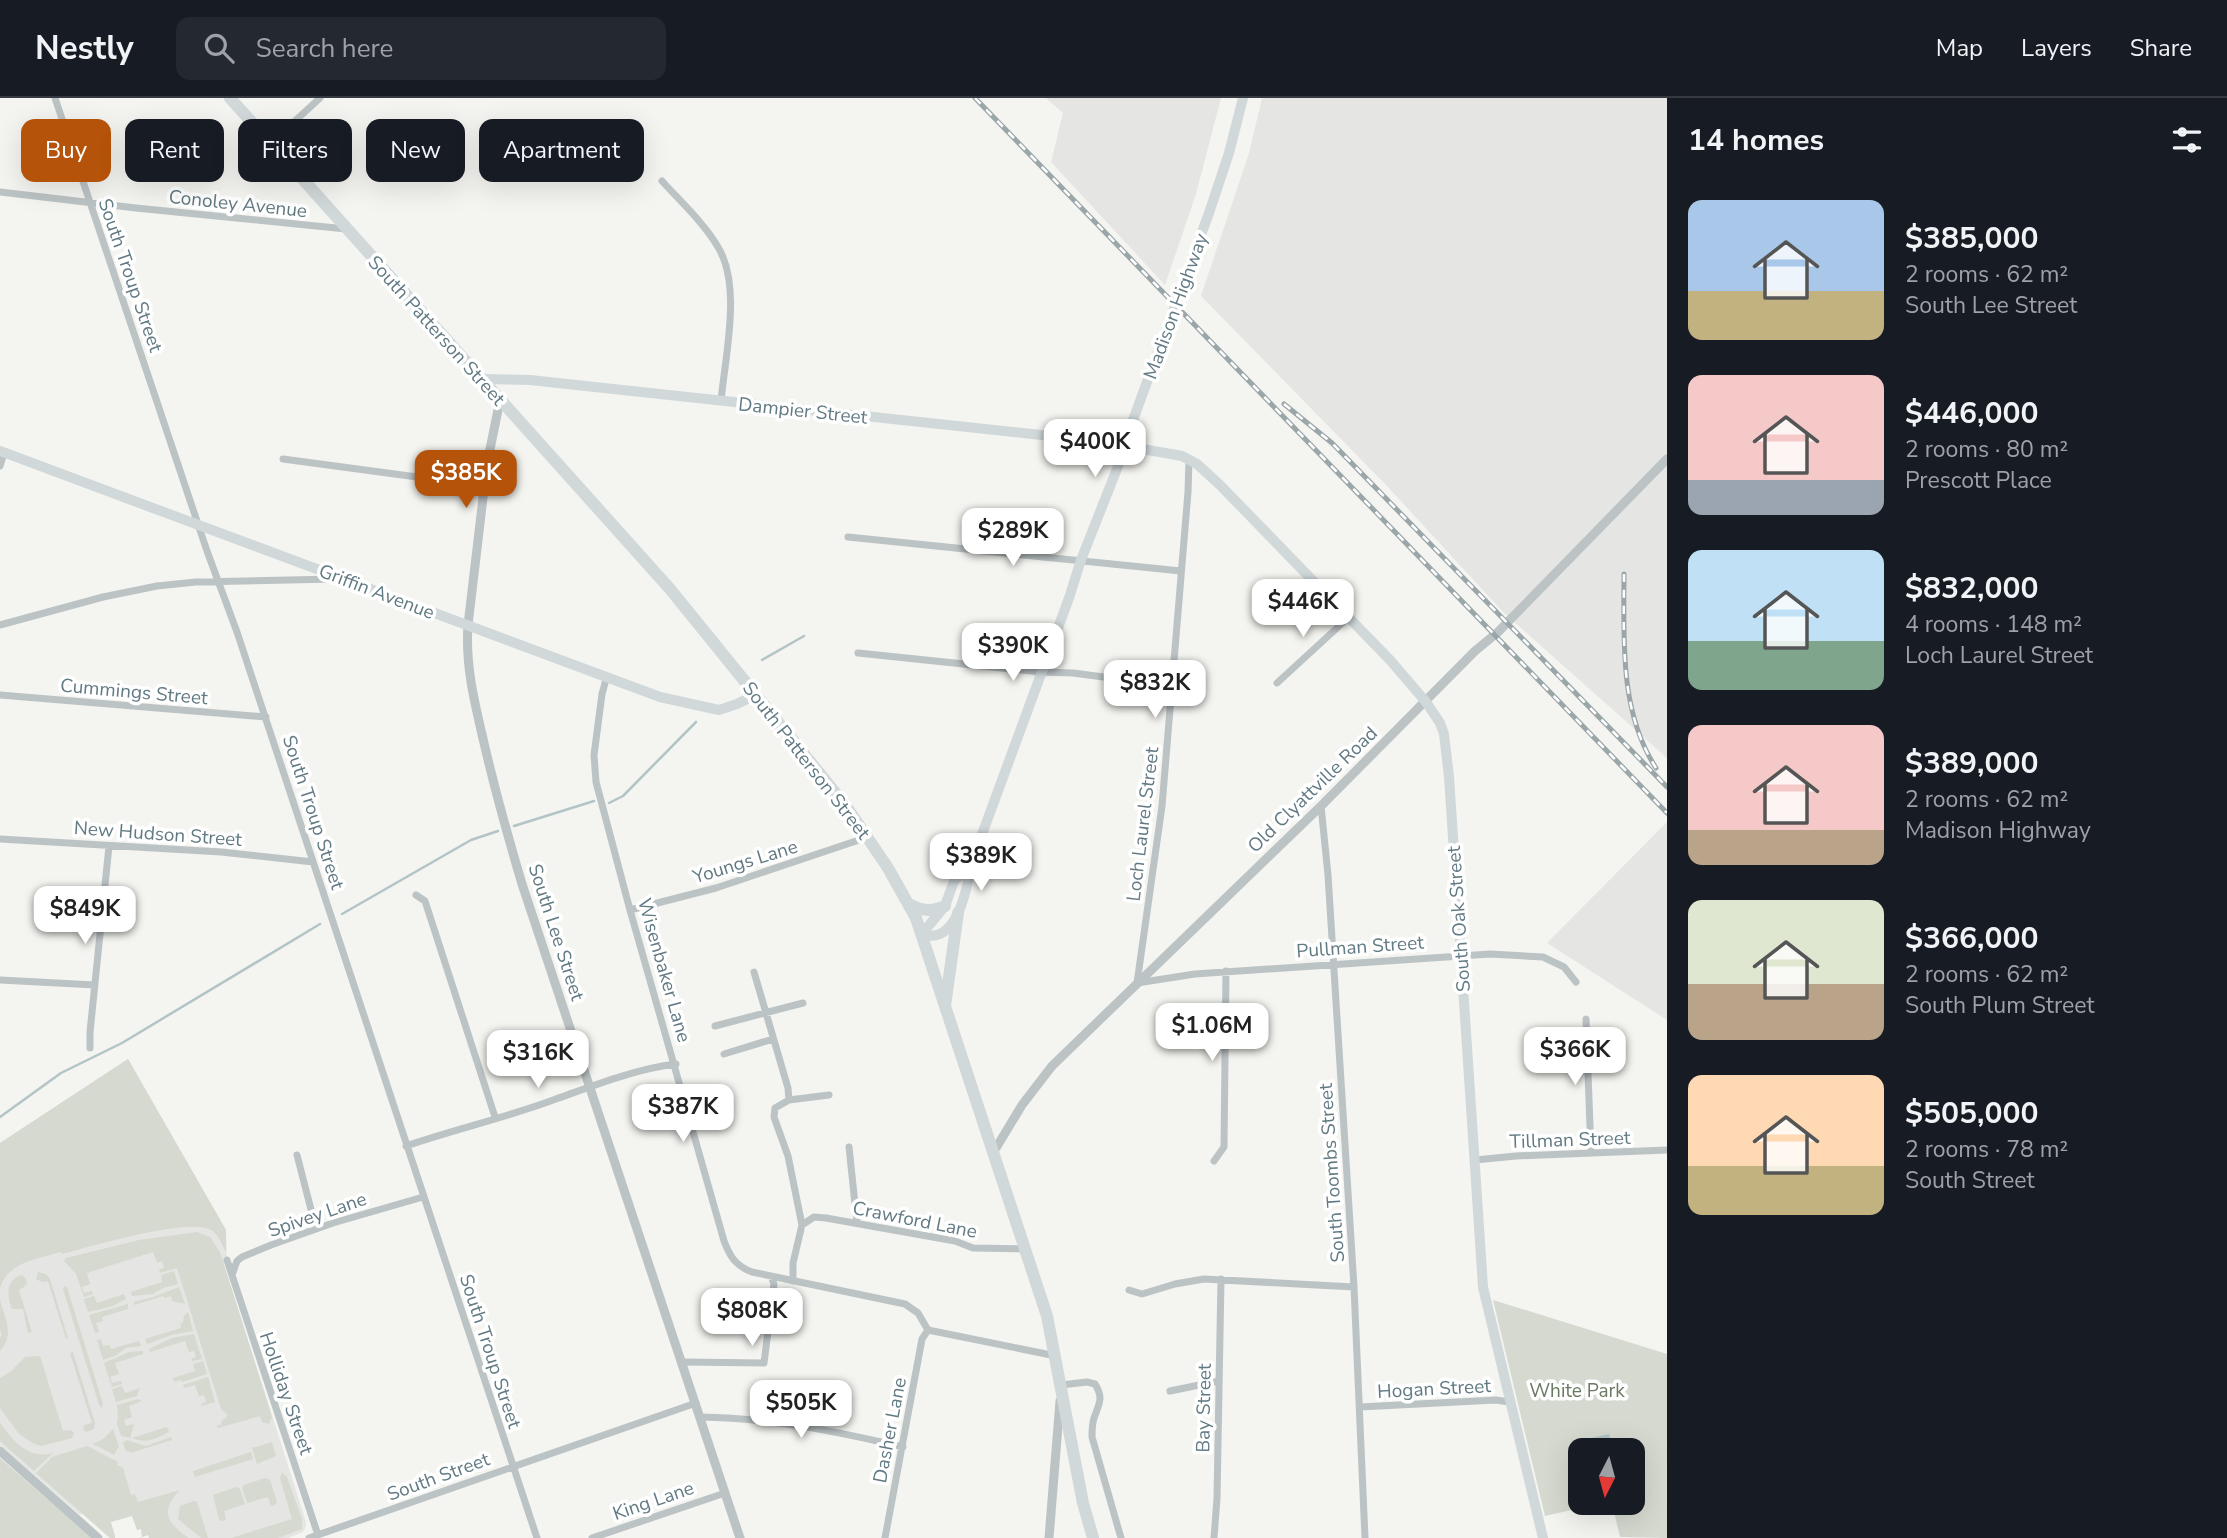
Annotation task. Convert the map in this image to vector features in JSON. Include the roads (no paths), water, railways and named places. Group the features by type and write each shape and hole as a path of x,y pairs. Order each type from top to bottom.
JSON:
{"main road":[{"name":"South Patterson Street","path":"230,98 248,119"},
{"name":"Madison Highway","path":"921,935 935,936 945,932 958,913 968,884 970,867 1209,213 1243,98"},
{"name":"South Patterson Street","path":"304,182 670,589 846,806 909,904 916,918 1047,1316 1083,1503 1093,1538"},
{"name":"Dampier Street","path":"481,379 530,380 965,426 1126,446"},
{"name":"South Oak Street","path":"1126,446 1189,458 1220,485 1390,660 1440,723 1444,734 1449,777 1483,1287 1542,1538"},
{"name":"Griffin Avenue","path":"2,452 660,696 719,710 755,695"},
{"name":"Madison Highway","path":"921,935 945,906 954,881 970,867"},
{"path":"909,904 935,911 945,906"},
{"path":"945,1010 958,913"}],"street":[{"name":"South Troup Street","path":"55,98 199,527 266,717 537,1538"},
{"path":"297,119 320,98"},
{"path":"662,181 711,236 727,267 731,299 721,401"},
{"name":"Conoley Avenue","path":"0,192 347,229"},
{"name":"South Lee Street","path":"500,400 484,486 468,625 467,648 472,690 501,811 522,884 740,1538"},
{"path":"0,466 2,452"},
{"name":"Loch Laurel Street","path":"1137,983 1158,841 1189,458"},
{"path":"284,459 484,486"},
{"name":"Old Clyattville Road","path":"993,1153 1022,1105 1052,1066 1321,806 1475,651 1498,632 1667,459"},
{"path":"848,537 1181,571"},
{"path":"0,625 103,597 157,586 196,582 342,578"},
{"path":"1277,683 1349,617"},
{"path":"858,653 1073,673 1172,686"},
{"name":"Wisenbaker Lane","path":"607,677 597,724 594,762 599,793 731,1259 744,1269 771,1276 905,1304 918,1313 928,1330"},
{"name":"Cummings Street","path":"0,695 266,717"},
{"name":"South Toombs Street","path":"1321,806 1328,875 1354,1287 1365,1538"},
{"name":"Youngs Lane","path":"630,910 716,888 868,838"},
{"name":"New Hudson Street","path":"0,839 221,852 313,862"},
{"path":"90,1048 110,846"},
{"path":"416,895 425,901 495,1118"},
{"name":"Pullman Street","path":"1137,983 1226,971 1460,954 1543,957 1564,967 1576,982"},
{"path":"1214,1161 1224,1147 1226,971"},
{"path":"754,972 788,1088 789,1100"},
{"path":"0,980 95,985"},
{"path":"715,1026 803,1003"},
{"path":"1586,1019 1591,1153"},
{"path":"724,1054 773,1039"},
{"path":"406,1146 555,1100 590,1086 676,1064"},
{"path":"793,1281 793,1263 802,1225 788,1156 774,1117 775,1108 789,1100 830,1095"},
{"path":"849,1147 857,1223"},
{"name":"Tillman Street","path":"1475,1160 1667,1150"},
{"path":"297,1155 316,1229"},
{"name":"Spivey Lane","path":"232,1276 237,1261 242,1257 316,1229 424,1197"},
{"name":"Crawford Lane","path":"802,1225 814,1217 955,1241 972,1248 1025,1249"},
{"name":"Holliday Street","path":"227,1260 318,1535"},
{"path":"683,1362 764,1363 774,1284 771,1276"},
{"path":"1129,1290 1142,1294 1192,1280 1221,1279 1354,1287"},
{"name":"Bay Street","path":"1214,1538 1221,1279"},
{"path":"928,1330 1056,1356"},
{"name":"Dasher Lane","path":"885,1538 922,1339 928,1330"},
{"path":"1170,1391 1219,1381"},
{"path":"1049,1538 1061,1385 1087,1382 1095,1384 1101,1394 1101,1405 1093,1421 1092,1437 1121,1538"},
{"name":"Hogan Street","path":"1360,1407 1509,1402"},
{"name":"South Street","path":"309,1538 696,1403"},
{"path":"700,1417 746,1418 837,1432 903,1447"},
{"path":"0,1451 98,1538"},
{"name":"King Lane","path":"592,1538 726,1493"},
{"path":"335,1529 338,1538"}],"waterway":[{"path":"762,660 804,636"},
{"path":"609,803 623,796 696,722"},
{"path":"514,826 594,801"},
{"path":"342,914 471,840 498,831"},
{"path":"0,1117 61,1073 122,1043 320,924"}],"railway":[{"path":"975,98 1667,813"},
{"path":"1284,404 1332,443 1667,787"},
{"path":"1624,574 1624,649 1630,699 1635,723 1656,768"}],"park label":[{"name":"White Park","path":"1577,1390"}]}
